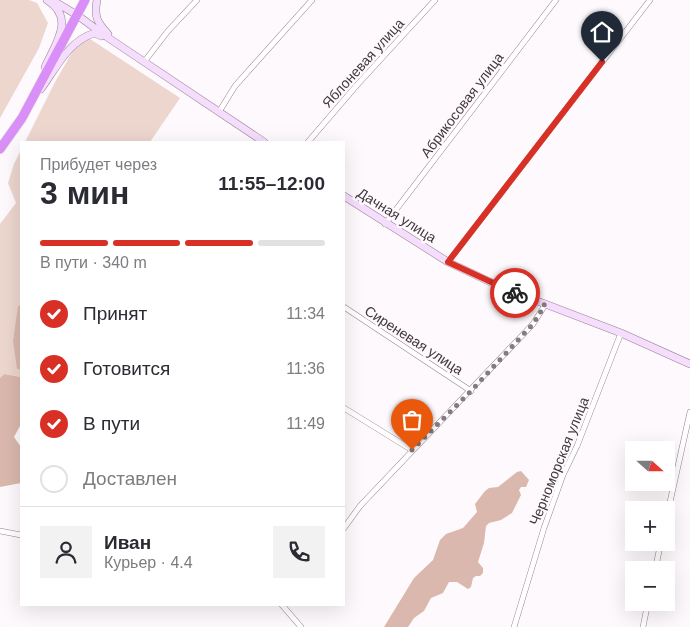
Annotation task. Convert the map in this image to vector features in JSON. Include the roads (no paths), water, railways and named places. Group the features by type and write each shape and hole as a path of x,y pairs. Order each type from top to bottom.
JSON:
{"highway":[{"path":"0,150 22,118 85,0"}],"main road":[{"path":"22,118 62,30 61,14 47,0"},
{"path":"52,0 262,141"},
{"path":"97,0 95,12 100,24 117,44"},
{"path":"22,118 66,52 84,36 95,33 117,44"},
{"name":"Дачная улица","path":"345,197 385,224 448,262 501,287 621,333 690,364"}],"street":[{"path":"144,62 168,31 198,0"},
{"path":"219,112 235,86 312,0"},
{"name":"Яблоневая улица","path":"309,141 435,0"},
{"name":"Абрикосовая улица","path":"385,224 556,0"},
{"path":"448,262 650,0"},
{"path":"345,527 360,506 533,324 545,305"},
{"name":"Сиреневая улица","path":"345,308 471,391"},
{"name":"Черноморская улица","path":"514,627 544,528 563,475 577,446 621,333"},
{"path":"345,409 412,450"},
{"path":"670,501 690,412"},
{"path":"0,531 20,535"},
{"path":"283,606 301,627"},
{"path":"643,627 646,611"}]}
